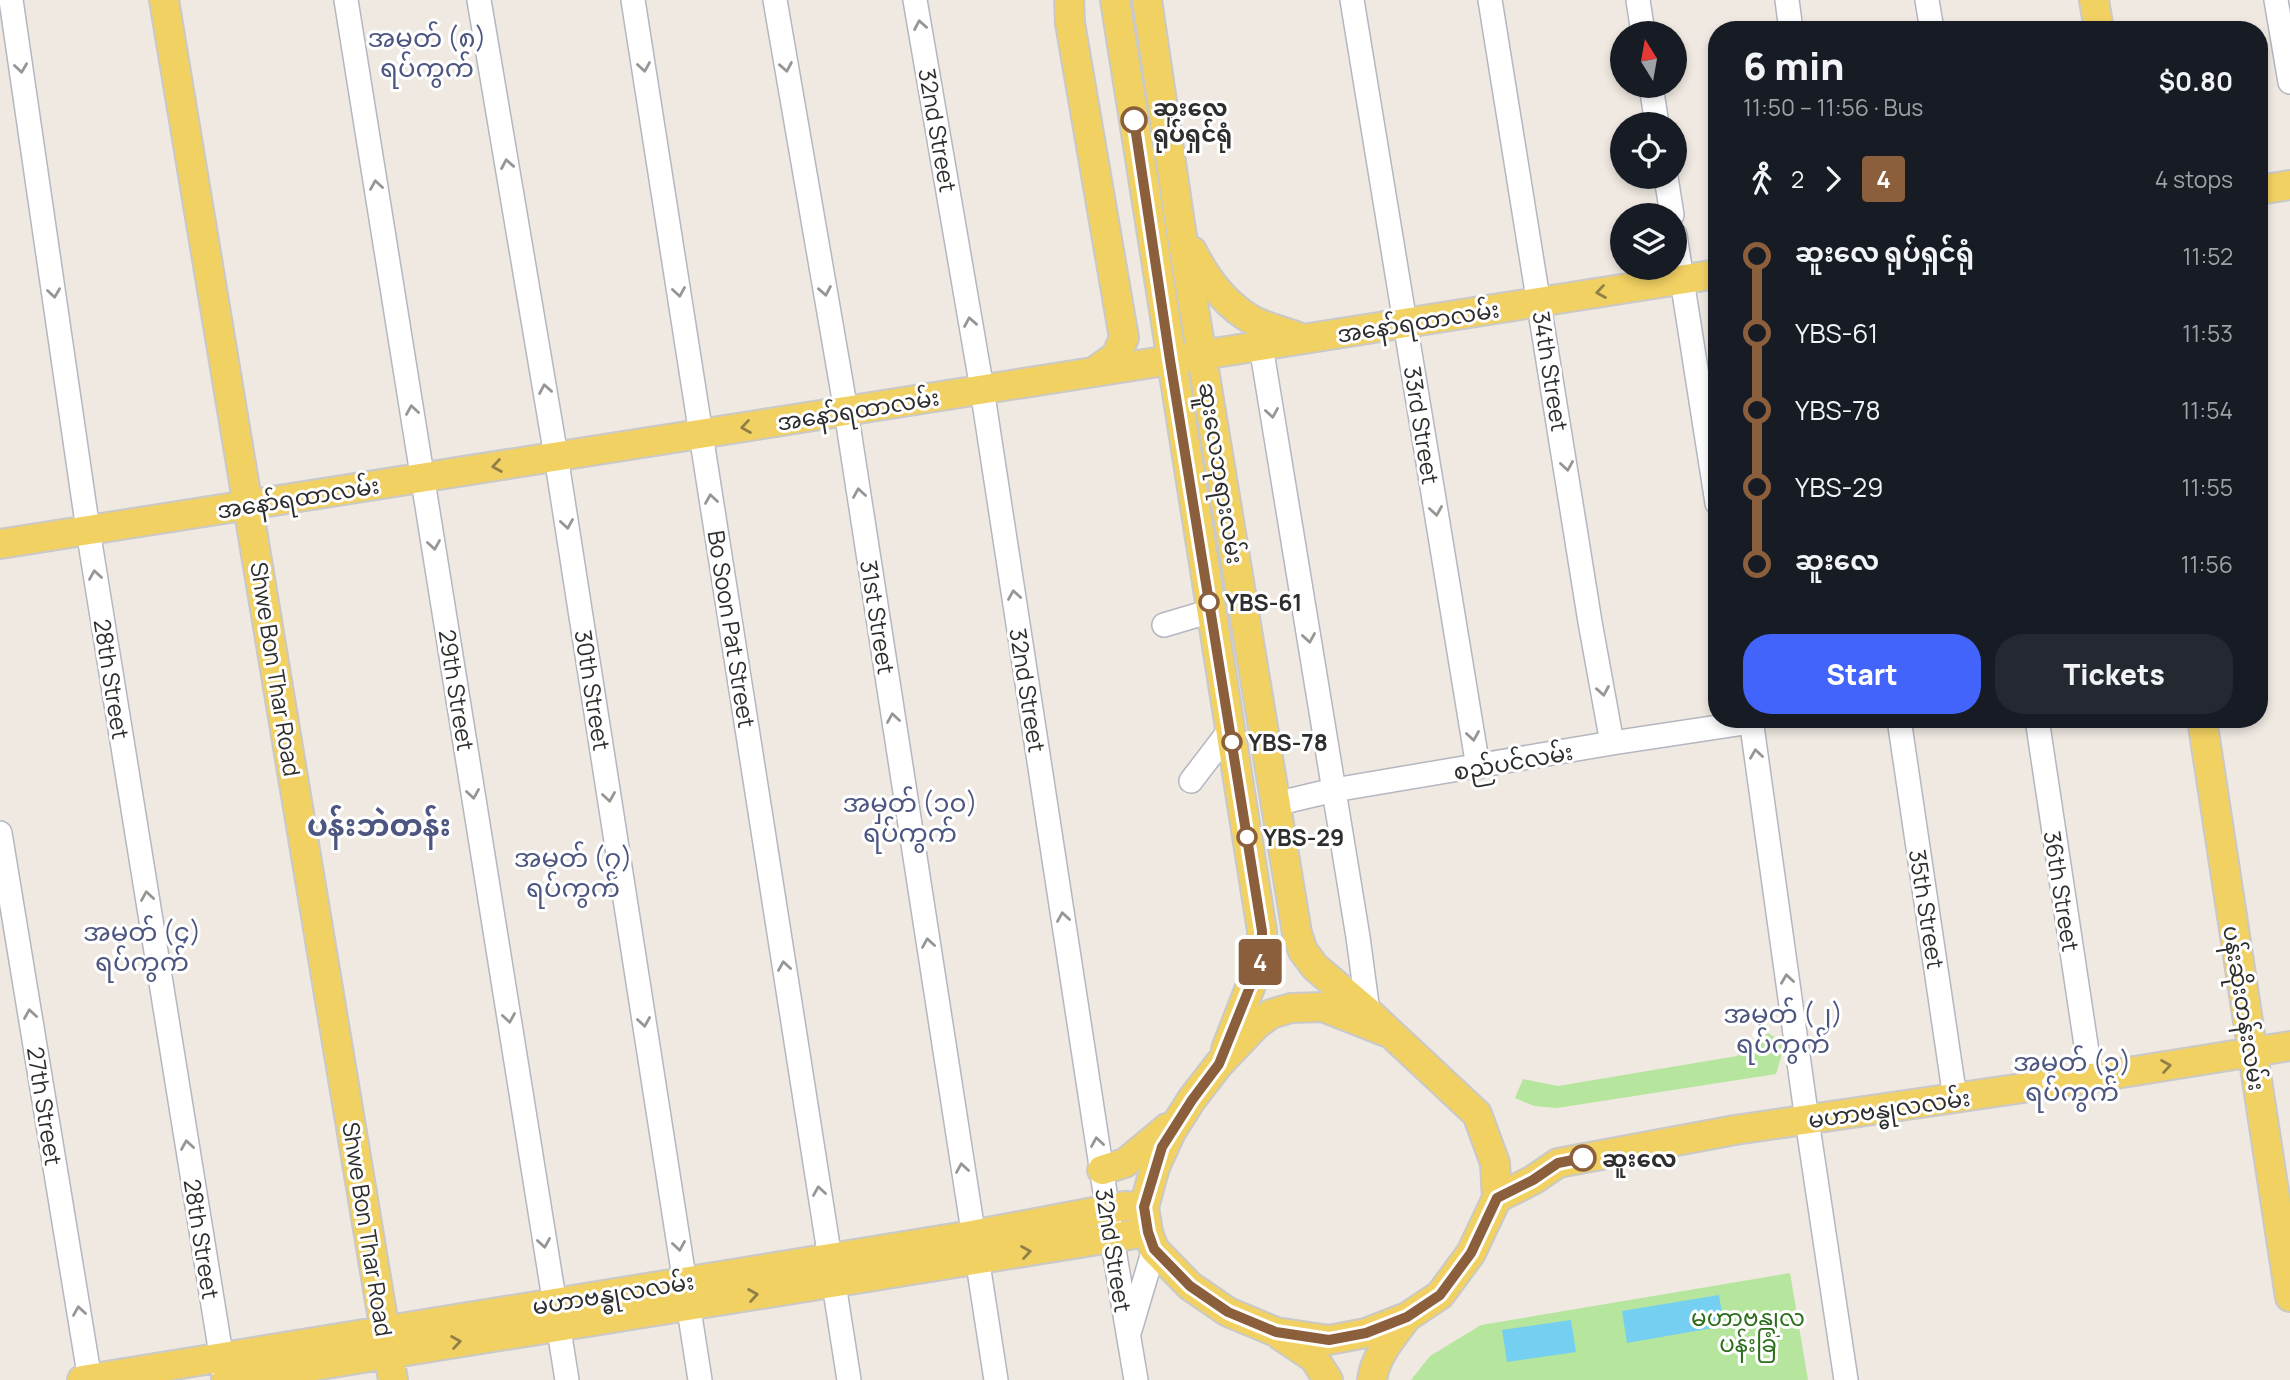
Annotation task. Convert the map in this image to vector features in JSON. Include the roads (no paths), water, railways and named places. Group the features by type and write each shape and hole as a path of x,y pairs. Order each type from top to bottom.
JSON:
{"main road":[{"name":"Shwe Bon Thar Road","path":"164,0 389,1355"},
{"path":"1069,0 1070,23 1124,338 1116,356 1095,371"},
{"name":"ဆူးလေဘုရားလမ်း","path":"1115,0 1262,931 1262,957 1219,1064"},
{"name":"ဆူးလေဘုရားလမ်း","path":"1147,0 1181,230 1297,933 1303,951 1315,967 1478,1114 1495,1163 1497,1198"},
{"path":"2094,0 2098,21"},
{"path":"2268,189 2290,185"},
{"path":"1181,230 1205,276 1229,303 1254,321 1303,339"},
{"name":"အနော်ရထာလမ်း","path":"1687,279 1708,276"},
{"name":"အနော်ရထာလမ်း","path":"0,544 1682,280"},
{"name":"ပန်းဆိုးတန်းလမ်း","path":"2203,728 2290,1297"},
{"path":"1328,1380 1314,1358 1276,1332 1228,1312 1190,1286 1149,1229 1162,1147 1219,1064 1257,1024 1271,1014 1292,1008 1323,1007 1389,1033"},
{"name":"မဟာဗန္ဓုလလမ်း","path":"1497,1198 1533,1180 1558,1163 1735,1130 1807,1120 1954,1091 2290,1046"},
{"path":"1102,1170 1125,1163 1166,1128 1192,1100"},
{"path":"1276,1332 1329,1340 1366,1333 1407,1317 1440,1295 1471,1253 1497,1198"},
{"name":"မဟာဗန္ဓုလလမ်း","path":"974,1248 1125,1206 1149,1229"},
{"name":"မဟာဗန္ဓုလလမ်း","path":"87,1380 224,1372 389,1355 556,1315 974,1248 1112,1238 1149,1229"},
{"path":"1372,1380 1373,1371 1386,1346 1407,1317"}],"street":[{"name":"28th Street","path":"11,0 88,530 224,1372"},
{"name":"29th Street","path":"346,0 566,1380"},
{"name":"30th Street","path":"480,0 556,456 700,1380"},
{"name":"Bo Soon Pat Street","path":"633,0 849,1380"},
{"name":"31st Street","path":"775,0 846,411 996,1380"},
{"name":"32nd Street","path":"915,0 982,389 1107,1209 1136,1380"},
{"name":"33rd Street","path":"1352,0 1478,767"},
{"name":"34th Street","path":"1490,0 1590,622 1612,743"},
{"path":"1638,0 1641,21"},
{"path":"1787,0 1790,21"},
{"path":"1927,0 1930,21"},
{"path":"2276,0 2290,82"},
{"path":"1682,280 1708,446"},
{"path":"1261,346 1368,1012"},
{"path":"1164,625 1211,611"},
{"name":"စည်ပင်လမ်း","path":"1275,804 1334,790 1708,727"},
{"path":"1752,728 1846,1380"},
{"name":"35th Street","path":"1900,728 1954,1091"},
{"name":"36th Street","path":"2038,728 2089,1071"},
{"path":"1191,780 1230,730"},
{"name":"27th Street","path":"0,833 87,1380"},
{"path":"1128,1337 1149,1229"}],"water":[{"path":"1719,1295 1724,1326 1627,1343 1622,1311"},
{"path":"1571,1320 1576,1352 1507,1362 1502,1330"}],"place":[{"name":"ဆူးလေ ရုပ်ရှင်ရုံ","path":"1134,120"},
{"name":"YBS-61","path":"1209,602"},
{"name":"YBS-78","path":"1232,742"},
{"name":"YBS-29","path":"1247,837"},
{"name":"ဆူးလေ","path":"1583,1158"}],"district":[{"name":"အမှတ် (၈) ရပ်ကွက်","path":"427,52"},
{"name":"အမှတ် (၁၀) ရပ်ကွက်","path":"910,817"},
{"name":"ပန်းဘဲတန်း","path":"379,824"},
{"name":"အမှတ် (၇) ရပ်ကွက်","path":"573,872"},
{"name":"အမှတ် (၄) ရပ်ကွက်","path":"142,946"},
{"name":"အမှတ် (၂) ရပ်ကွက်","path":"1783,1028"},
{"name":"အမှတ် (၃) ရပ်ကွက်","path":"2072,1076"}],"park label":[{"name":"မဟာဗန္ဓုလ ပန်းခြံ","path":"1748,1330"}]}
